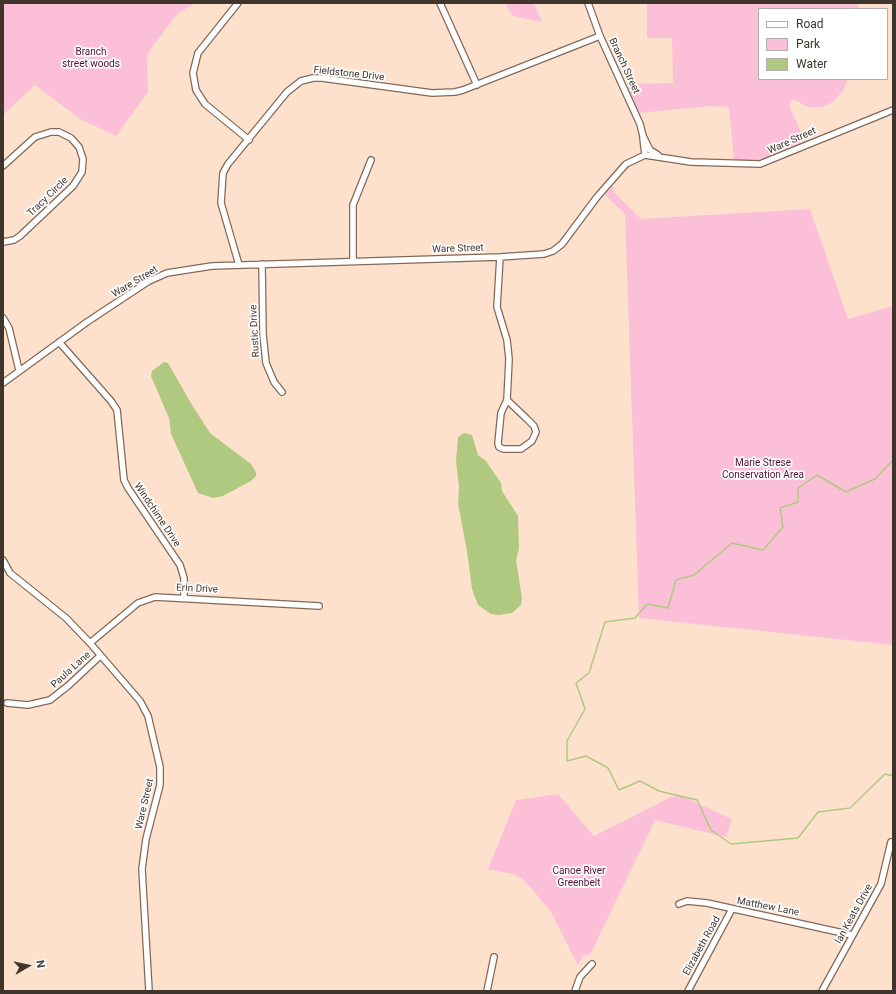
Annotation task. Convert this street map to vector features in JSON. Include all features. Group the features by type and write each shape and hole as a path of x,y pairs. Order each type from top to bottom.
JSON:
{"street":[{"path":"238,3 198,53 192,73 196,90 205,104 249,140"},
{"path":"440,3 477,85"},
{"name":"Branch Street","path":"588,3 600,36 637,116 643,136 650,150 661,157"},
{"name":"Fieldstone Drive","path":"239,265 221,203 221,184 223,173 228,164 287,92 301,81 322,78 432,92 455,92 477,85 600,36"},
{"name":"Ware Street","path":"3,383 59,342 149,282 167,273 195,267 500,257 544,254 553,251 562,244 613,178 626,164 645,155 691,162 760,164 770,161 798,147 893,110"},
{"name":"Tracy Circle","path":"3,166 35,137 51,132 59,132 70,138 79,147 83,159 82,172 73,186 20,236 14,240 3,242"},
{"name":"Branch Street","path":"643,136 645,155"},
{"path":"353,261 353,205 371,160"},
{"path":"500,257 497,307 508,340 509,359 507,400 501,413 498,443 499,447 503,449 521,449 532,441 536,432 534,426 527,418 507,400"},
{"name":"Rustic Drive","path":"262,264 266,363 274,382 282,392"},
{"path":"3,318 9,328 19,370"},
{"name":"Windchime Drive","path":"59,342 111,401 116,410 124,480 180,565 184,578 184,597"},
{"name":"Ware Street","path":"3,560 10,573 66,618 90,643 140,701 148,716 160,767 160,785 146,839 142,869 148,991"},
{"name":"Erin Drive","path":"90,643 143,600 155,597 184,597 319,606"},
{"name":"Paula Lane","path":"7,703 28,705 50,700 69,685 100,656"},
{"name":"Ian Keats Drive","path":"822,991 852,935 882,884 891,842"},
{"name":"Matthew Lane","path":"679,904 687,901 707,903 852,935"},
{"name":"Elizabeth Road","path":"688,991 732,909"},
{"path":"487,991 494,958"},
{"path":"575,991 580,977 592,964"}],"green space":[{"name":"Branch street woods","path":"3,3 195,3 176,15 147,54 148,92 116,136 80,119 35,85 3,115"},
{"path":"505,3 534,3 542,22 513,16"},
{"path":"647,3 857,3 859,8 758,8 758,80 848,80 844,89 833,102 822,107 808,107 793,99 789,105 805,141 765,159 754,161 734,160 729,107 712,106 639,113 627,84 673,83 672,38 647,38"},
{"name":"Marie Strese Conservation Area","path":"613,186 614,192 641,219 810,209 848,319 893,306 893,645 639,618 625,214 605,195"},
{"name":"Canoe River Greenbelt","path":"558,794 594,836 677,794 732,819 726,837 655,820 591,953 583,956 578,965 551,912 526,882 516,875 488,869 516,800"}],"water":[{"path":"164,362 168,363 210,433 251,464 256,472 256,476 251,481 223,496 213,498 198,493 171,434 169,418 151,376 152,371"},
{"path":"464,433 472,435 478,455 486,461 501,483 502,491 518,516 519,549 516,560 522,598 521,605 512,613 499,615 491,614 478,605 472,589 467,551 458,504 459,487 456,461 458,437"}],"waterway":[{"path":"893,460 875,479 846,492 817,475 798,488 798,502 780,508 783,527 763,550 732,543 694,575 676,580 668,608 647,604 635,618 605,622 589,673 576,683 585,709 567,741 567,761 586,756 608,768 619,790 640,781 659,791 697,800 711,830 731,844 798,838 818,812 850,808 885,774 893,776"}]}
